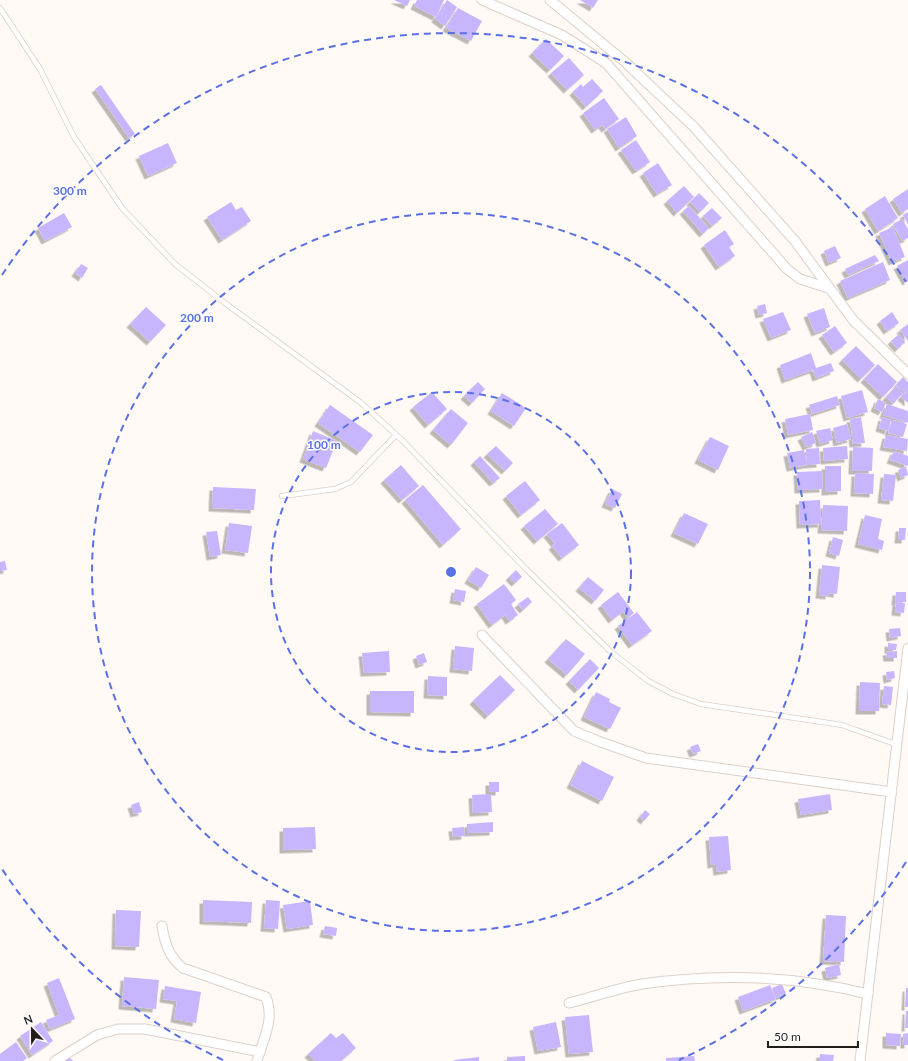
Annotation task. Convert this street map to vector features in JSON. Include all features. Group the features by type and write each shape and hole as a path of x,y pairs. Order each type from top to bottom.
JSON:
{"street":[{"path":"482,0 562,36 606,63 787,269 800,279 828,288"},
{"path":"550,0 625,62 694,127 795,241 828,288 853,320 908,374"},
{"path":"482,635 574,731 598,741 646,758 892,792"},
{"path":"860,1061 898,745 908,648"},
{"path":"55,1061 97,1035 118,1029 146,1028 258,1057 269,1027 271,1015 266,997 183,968 175,962 170,955 165,943 162,926"},
{"path":"569,1003 641,984 689,979 742,977 797,979 868,994"}],"lane":[{"path":"0,8 40,69 74,137 122,208 175,264 225,303 360,402 396,435 527,570 610,651 648,681 673,694 701,704 842,725 898,745"},
{"path":"282,496 335,489 351,482 396,435"}],"building":[{"path":"394,0 410,0 407,6"},
{"path":"417,0 444,0 436,17 414,6"},
{"path":"447,0 457,7 445,26 435,19"},
{"path":"580,0 598,0 593,8"},
{"path":"458,8 482,21 471,41 446,28"},
{"path":"546,39 564,56 550,70 532,53"},
{"path":"569,58 584,75 567,90 551,73"},
{"path":"592,79 603,91 586,107 573,92 581,84 583,87"},
{"path":"101,85 135,134 129,138 95,89"},
{"path":"604,98 619,119 605,129 602,125 595,130 583,113"},
{"path":"626,117 637,136 619,148 607,129"},
{"path":"636,140 650,162 636,171 621,150"},
{"path":"168,143 177,163 148,176 139,156"},
{"path":"658,163 672,185 657,194 643,173"},
{"path":"684,186 694,197 677,213 667,201"},
{"path":"908,189 908,209 902,213 893,199"},
{"path":"699,193 709,203 700,212 690,202"},
{"path":"885,196 898,218 878,231 865,209"},
{"path":"231,202 236,210 242,207 251,221 222,240 207,217"},
{"path":"689,206 709,228 703,234 683,211"},
{"path":"712,208 722,218 712,226 703,216"},
{"path":"908,212 908,225 903,215"},
{"path":"64,213 72,227 45,241 38,228"},
{"path":"902,219 908,229 908,238 902,241 893,224"},
{"path":"893,227 905,257 892,262 879,233"},
{"path":"725,230 734,244 729,247 735,256 719,267 704,245"},
{"path":"835,246 841,258 829,263 824,251"},
{"path":"875,255 879,261 848,275 845,269"},
{"path":"908,260 908,281 906,282 897,266"},
{"path":"883,262 890,280 848,298 840,281"},
{"path":"81,264 88,268 82,278 75,273"},
{"path":"765,304 767,313 759,315 757,306"},
{"path":"146,307 166,325 150,342 130,324"},
{"path":"824,308 830,327 815,333 807,314"},
{"path":"783,312 791,330 771,338 763,319"},
{"path":"892,312 899,323 887,331 880,321"},
{"path":"908,324 908,341 900,330"},
{"path":"835,326 847,343 834,352 822,335"},
{"path":"899,334 905,342 898,349 891,341"},
{"path":"856,346 875,365 861,379 842,360"},
{"path":"811,353 816,368 831,363 834,371 816,378 813,370 785,380 780,365"},
{"path":"878,364 897,382 883,397 864,379"},
{"path":"903,377 908,382 908,403 901,397 905,392 896,385"},
{"path":"478,382 485,389 472,403 464,396"},
{"path":"896,386 903,393 893,404 886,397"},
{"path":"862,390 868,412 847,418 841,396"},
{"path":"432,392 447,409 428,425 413,407"},
{"path":"502,393 526,408 514,426 491,411"},
{"path":"837,396 840,405 812,414 809,405"},
{"path":"878,399 886,403 882,412 874,408"},
{"path":"887,404 908,411 908,423 883,415"},
{"path":"330,405 373,435 360,452 318,423"},
{"path":"451,409 468,423 451,445 433,430"},
{"path":"810,414 813,430 788,435 785,419"},
{"path":"861,417 865,443 853,444 850,419"},
{"path":"882,417 891,420 888,431 879,428"},
{"path":"892,420 907,424 903,437 888,433"},
{"path":"847,424 851,439 837,443 833,428"},
{"path":"830,428 833,440 820,444 816,431"},
{"path":"313,431 337,441 326,468 303,459"},
{"path":"812,432 816,443 806,447 801,437"},
{"path":"886,435 908,439 907,451 883,447"},
{"path":"710,437 729,446 718,470 698,460"},
{"path":"496,446 513,463 505,471 487,454"},
{"path":"847,446 848,459 824,461 823,448"},
{"path":"853,447 873,448 872,471 852,471"},
{"path":"819,448 820,464 807,465 806,449"},
{"path":"804,450 807,465 790,468 787,453"},
{"path":"894,451 908,456 908,466 890,460"},
{"path":"480,456 500,478 493,483 474,462"},
{"path":"401,465 419,486 402,500 384,480"},
{"path":"825,466 841,466 841,491 825,492"},
{"path":"906,466 908,475 901,478 898,470"},
{"path":"822,471 823,489 798,490 797,472"},
{"path":"855,473 874,474 873,494 854,493"},
{"path":"884,474 896,475 893,501 881,500"},
{"path":"525,481 540,500 521,515 506,496"},
{"path":"423,485 461,529 443,545 405,500"},
{"path":"213,487 256,489 254,510 212,508"},
{"path":"612,489 622,494 615,508 605,504"},
{"path":"820,500 821,524 800,525 799,501"},
{"path":"823,505 848,506 847,531 821,530"},
{"path":"545,509 558,524 537,541 524,526"},
{"path":"684,513 708,524 698,544 674,533"},
{"path":"865,515 882,519 878,539 884,541 882,550 858,544"},
{"path":"229,523 252,526 248,553 225,550"},
{"path":"562,523 579,545 562,558 552,546 555,544 547,534"},
{"path":"899,528 906,528 905,540 898,540"},
{"path":"217,531 221,555 210,557 206,532"},
{"path":"833,537 843,540 839,556 829,553"},
{"path":"5,561 7,570 0,571 0,562"},
{"path":"822,565 840,567 837,594 829,593 829,596 819,595"},
{"path":"476,567 489,575 481,588 468,580"},
{"path":"516,570 522,577 515,583 509,577"},
{"path":"588,577 604,590 595,601 579,588"},
{"path":"504,584 516,600 511,604 518,615 509,621 505,615 492,625 477,604"},
{"path":"455,589 466,591 464,602 453,600"},
{"path":"618,592 634,613 628,618 623,611 612,620 601,605"},
{"path":"896,592 906,592 906,602 895,602"},
{"path":"528,597 532,602 523,610 518,604"},
{"path":"896,602 905,603 904,613 895,612"},
{"path":"637,612 652,631 632,645 618,626"},
{"path":"900,628 901,636 890,638 889,629"},
{"path":"566,639 585,654 567,675 548,659"},
{"path":"888,643 897,644 896,650 888,650"},
{"path":"455,646 474,648 472,671 453,669"},
{"path":"389,651 390,672 364,673 362,653"},
{"path":"897,651 897,658 887,658 886,652"},
{"path":"424,653 427,662 419,665 416,656"},
{"path":"590,659 599,668 578,690 569,681"},
{"path":"894,671 895,678 887,680 886,672"},
{"path":"500,675 515,690 488,716 473,701"},
{"path":"428,676 447,677 447,696 427,695"},
{"path":"860,682 880,683 879,711 859,711"},
{"path":"884,686 893,687 891,705 882,704"},
{"path":"370,691 414,691 414,713 370,712"},
{"path":"596,692 610,699 609,702 621,708 610,729 584,717"},
{"path":"698,744 701,751 693,754 690,747"},
{"path":"582,761 614,777 602,801 570,785"},
{"path":"489,782 499,782 499,792 489,792"},
{"path":"491,794 492,812 473,813 472,795"},
{"path":"830,794 832,810 801,815 798,799"},
{"path":"139,802 142,812 134,814 131,805"},
{"path":"645,810 650,814 644,821 640,817"},
{"path":"493,822 493,832 467,833 467,824"},
{"path":"315,827 316,849 283,850 283,828"},
{"path":"464,827 465,836 453,837 452,828"},
{"path":"728,836 731,870 717,872 716,864 711,865 709,837"},
{"path":"203,900 252,902 251,923 203,921"},
{"path":"266,900 280,901 278,929 264,928"},
{"path":"310,901 313,925 287,929 283,905"},
{"path":"116,910 141,911 139,947 115,946"},
{"path":"826,915 846,916 844,962 823,961"},
{"path":"325,926 337,928 336,936 323,934"},
{"path":"839,964 841,975 827,978 825,968"},
{"path":"124,977 159,980 156,1009 122,1006"},
{"path":"59,978 75,1019 50,1029 46,1020 59,1015 47,983"},
{"path":"782,984 786,994 776,998 772,988"},
{"path":"770,985 776,999 743,1011 738,997"},
{"path":"165,986 201,992 196,1023 174,1019 177,1001 163,999"},
{"path":"906,988 908,988 908,1007 905,1007"},
{"path":"906,1011 908,1011 908,1028 905,1028"},
{"path":"589,1015 593,1052 569,1054 565,1017"},
{"path":"41,1022 53,1041 32,1055 20,1036"},
{"path":"556,1022 561,1047 538,1051 533,1027"},
{"path":"331,1033 336,1038 343,1033 356,1048 341,1061 315,1061 308,1054"},
{"path":"886,1033 901,1034 900,1046 886,1045"},
{"path":"908,1033 908,1045 904,1045 903,1034"},
{"path":"16,1042 27,1058 23,1061 0,1061 0,1054"},
{"path":"820,1054 834,1055 833,1061 819,1061"},
{"path":"525,1056 525,1061 507,1061 507,1057"},
{"path":"694,1056 695,1061 666,1061 666,1058"},
{"path":"69,1057 73,1061 65,1061"},
{"path":"479,1057 479,1061 454,1061 454,1060"}]}
